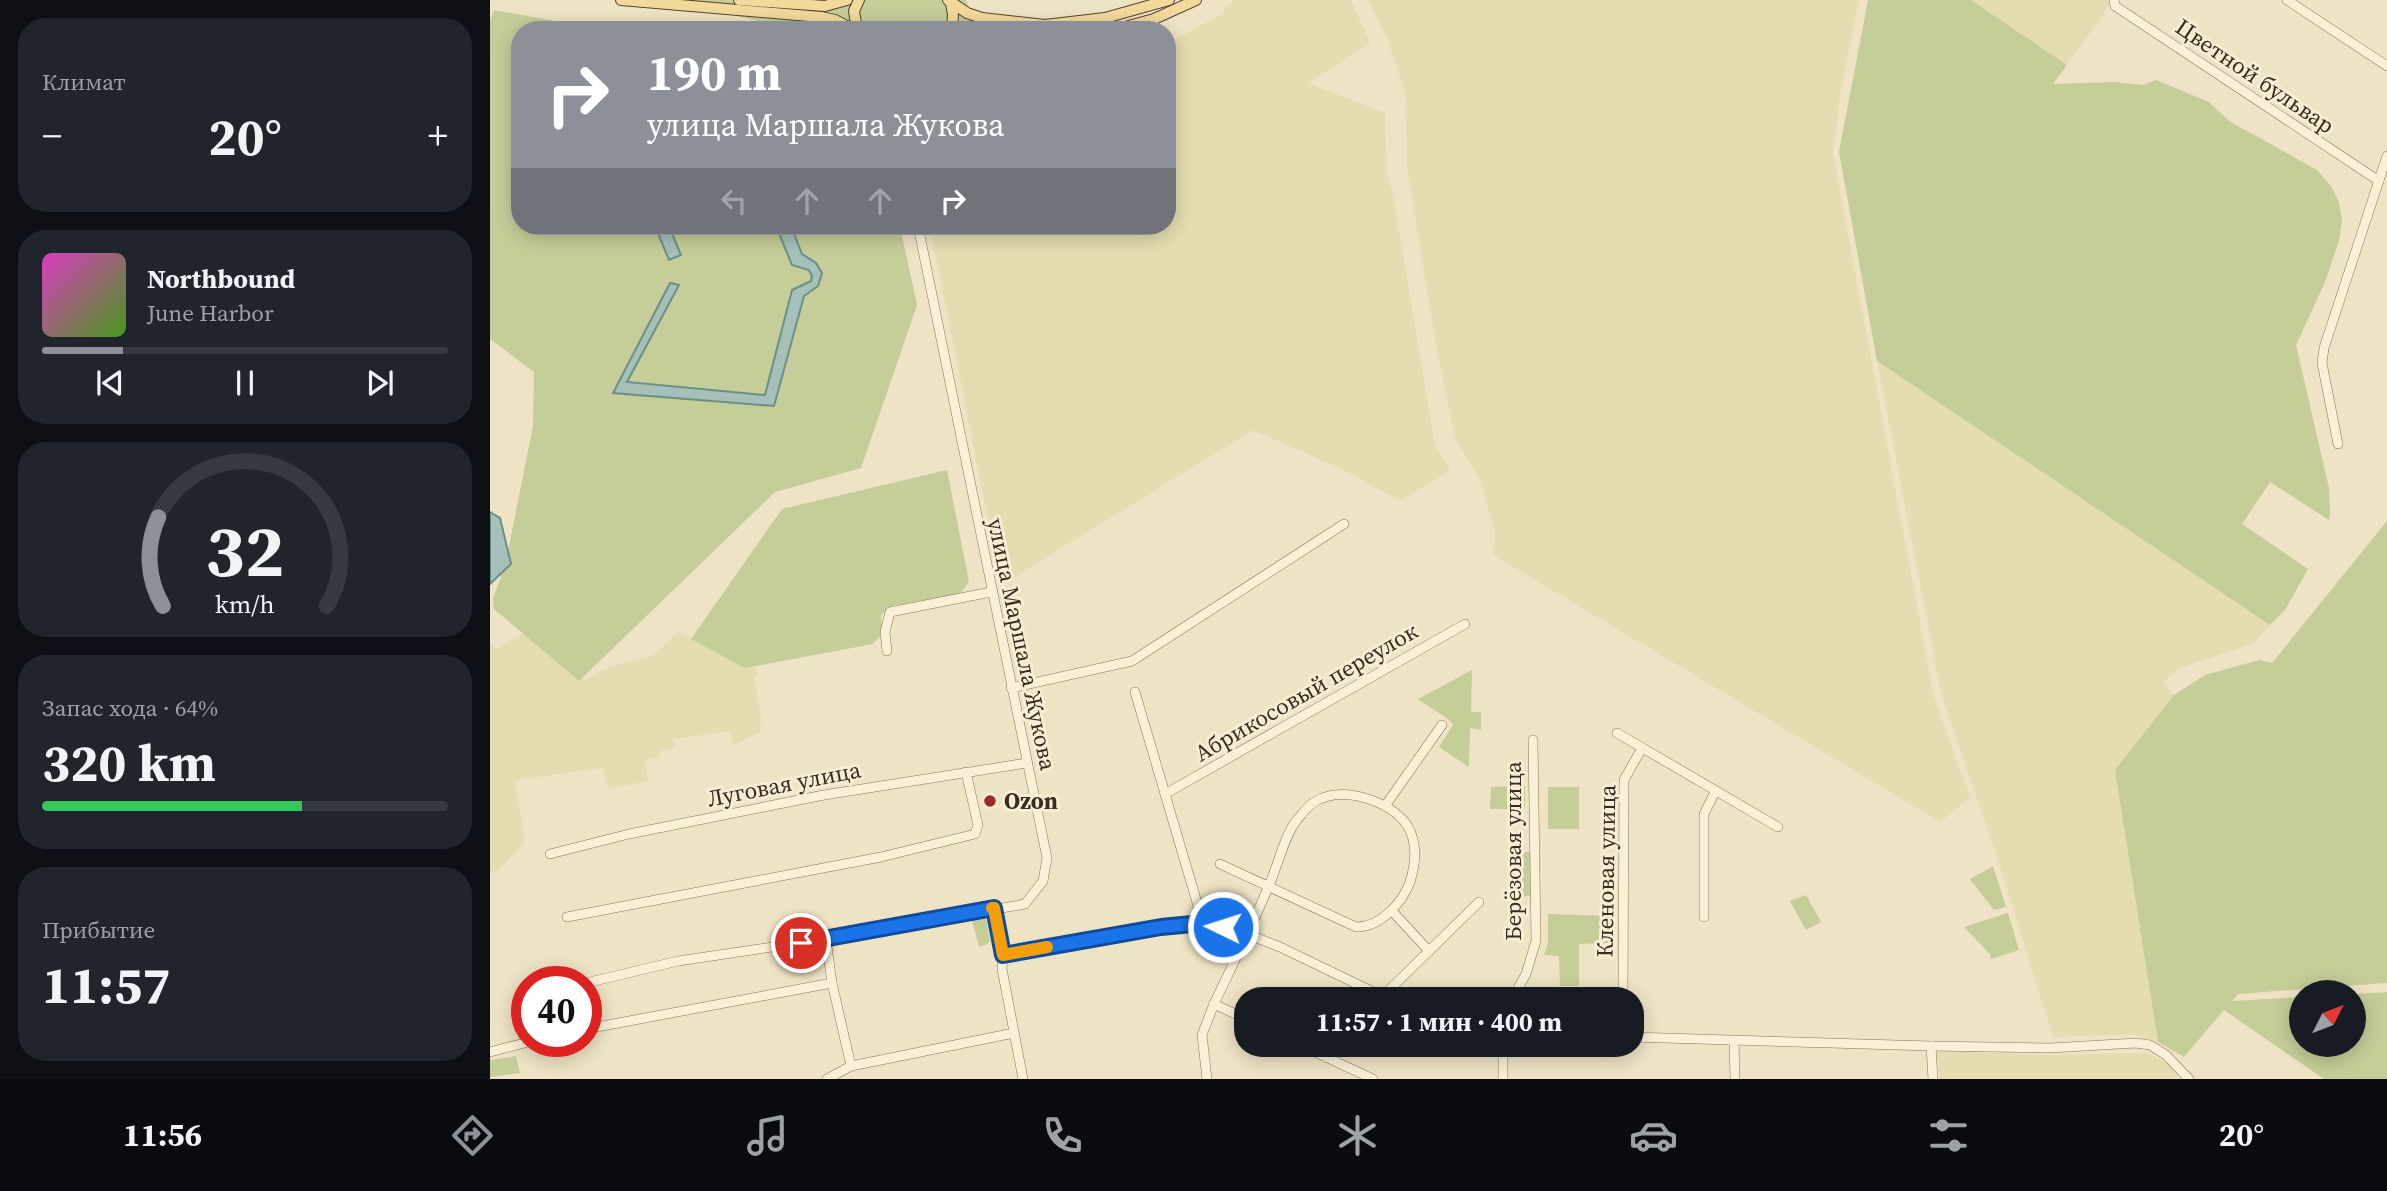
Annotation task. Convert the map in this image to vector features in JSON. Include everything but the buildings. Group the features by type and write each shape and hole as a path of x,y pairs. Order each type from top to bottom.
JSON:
{"main road":[{"path":"621,0 821,17 837,21"},
{"path":"739,0 825,6 847,0"},
{"path":"855,21 854,11 859,0"},
{"path":"1079,21 1105,18 1169,0"},
{"path":"1147,21 1196,0"},
{"path":"949,1 967,13 982,18 1009,21"},
{"path":"949,1 953,21"}],"street":[{"name":"Цветной бульвар","path":"2114,0 2115,6 2379,181"},
{"path":"2287,0 2387,66"},
{"path":"2338,444 2322,363 2387,156"},
{"name":"улица Маршала Жукова","path":"602,980 678,961 826,939 1025,904 1043,881 1047,858 920,235"},
{"path":"1011,688 1132,661 1344,524"},
{"path":"887,651 885,632 890,612 991,592"},
{"name":"Абрикосовый переулок","path":"1165,794 1465,624"},
{"path":"1135,692 1203,923"},
{"path":"1385,806 1442,725"},
{"path":"1617,733 1778,827"},
{"name":"Берёзовая улица","path":"1519,987 1536,941 1532,740"},
{"name":"Кленовая улица","path":"1623,987 1624,780 1642,748"},
{"name":"Луговая улица","path":"550,854 629,834 824,795 1027,763"},
{"path":"567,918 881,857 975,834 978,825 966,772"},
{"path":"1704,917 1703,814 1715,792"},
{"path":"1207,1079 1202,1035 1269,886 1295,822 1315,801 1341,794 1364,798 1385,806 1407,825 1415,847 1415,867 1407,890 1392,911 1365,927 1356,927 1269,886 1220,864"},
{"path":"1396,987 1479,902"},
{"path":"994,908 1003,955 1002,969 1023,1079"},
{"path":"1392,911 1429,951"},
{"path":"1003,955 1161,927 1203,923 1247,934 1280,947 1363,987"},
{"path":"826,939 832,984 851,1066"},
{"path":"602,1026 832,984"},
{"path":"1214,1004 1234,1013"},
{"path":"827,1079 851,1066 1014,1033"},
{"path":"1644,1038 2050,1048 2136,1043 2150,1045 2166,1055 2189,1079"},
{"path":"1734,1041 1735,1079"},
{"path":"1931,1046 1933,1079"},
{"path":"490,1052 511,1047"},
{"path":"1322,1057 1354,1075 1373,1079"},
{"path":"1503,1057 1503,1079"}],"shaded area":[{"path":"1235,0 1351,0 1370,43 1308,83 1385,113 1386,172 1392,190 1435,445 1450,470 1400,501 1344,470 1253,430 1001,585 932,235 1176,235 1176,38 1225,13 1224,8"},
{"path":"1368,0 1859,0 1840,95 1833,153 1934,698 1970,798 1940,822 1494,555 1495,532 1480,479 1455,438 1436,344 1407,167 1406,95 1387,38"},
{"path":"1971,0 2108,0 2109,6 2067,65"},
{"path":"1877,361 2270,625 2252,644 2182,667 2163,682 2174,695 2115,770 2158,1042 2133,1034 2053,1037 1996,853 1942,697"},
{"path":"679,632 745,668 755,667 758,676 754,678 762,722 759,723 761,731 733,745 730,731 674,739 674,748 659,751 660,757 645,760 648,781 608,789 603,768 515,780 525,841 498,871 490,872 490,644 496,649 523,633 579,681 582,678 586,680 604,669 654,655"},
{"path":"1937,1051 2048,1055 2148,1053 2170,1065 2180,1075 2171,1079 1939,1079"}],"green space":[{"path":"683,0 966,0 974,21 759,21 692,6"},
{"path":"1868,0 1971,0 2067,65 2053,84 2115,82 2143,85 2156,80 2209,102 2229,121 2317,170 2331,186 2339,202 2342,221 2339,241 2325,282 2296,345 2329,488 2330,516 2329,520 2270,482 2242,524 2308,569 2285,610 2270,625 1877,361 1839,152"},
{"path":"494,10 556,21 511,21 511,235 659,235 669,260 681,255 673,235 780,235 792,265 809,270 812,276 811,281 791,290 765,396 626,382 679,285 670,283 614,393 774,406 804,296 818,286 816,263 802,254 795,235 902,235 917,305 861,468 775,492 579,681 494,609 493,599 505,566 533,426 534,372 490,339 490,20"},
{"path":"947,470 969,582 960,594 891,606 881,615 882,634 873,644 745,668 691,639 782,509"},
{"path":"2387,521 2387,983 2366,985 2366,980 2289,980 2289,990 2238,994 2232,1001 2289,998 2289,1055 2224,1010 2184,1057 2158,1042 2115,770 2174,695 2205,675 2259,660 2272,663"},
{"path":"1472,670 1471,712 1481,712 1481,730 1470,728 1469,767 1439,747 1453,725 1418,699"},
{"path":"1525,786 1525,809 1490,809 1491,787"},
{"path":"1548,787 1579,787 1579,829 1548,829"},
{"path":"1525,852 1531,852 1531,895 1523,897 1517,877 1510,866"},
{"path":"1993,866 2006,907 1994,910 1970,879"},
{"path":"1806,895 1821,922 1806,930 1790,901"},
{"path":"2008,913 2019,950 1991,959 1990,954 1964,927"},
{"path":"1548,914 1610,916 1610,943 1579,944 1579,986 1560,986 1559,956 1544,955 1548,943"},
{"path":"986,918 990,941 979,947 972,920"},
{"path":"2387,992 2387,1079 2324,1079 2292,1057 2366,1057 2366,993"},
{"path":"516,1057 520,1073 490,1077 490,1060"}],"water":[{"path":"659,235 673,235 681,255 669,260"},
{"path":"780,235 795,235 802,254 816,263 822,273 818,286 804,296 774,406 613,393 670,283 679,285 627,382 765,395 792,290 811,281 809,270 792,265"},
{"path":"490,512 500,518 511,564 490,584"}],"slow traffic":[{"path":"992,908 1003,955 1047,947"}],"place":[{"name":"Ozon","path":"990,801"}],"route":[{"path":"801,943 994,908 1003,955 1161,927 1203,923 1223,927"}]}
